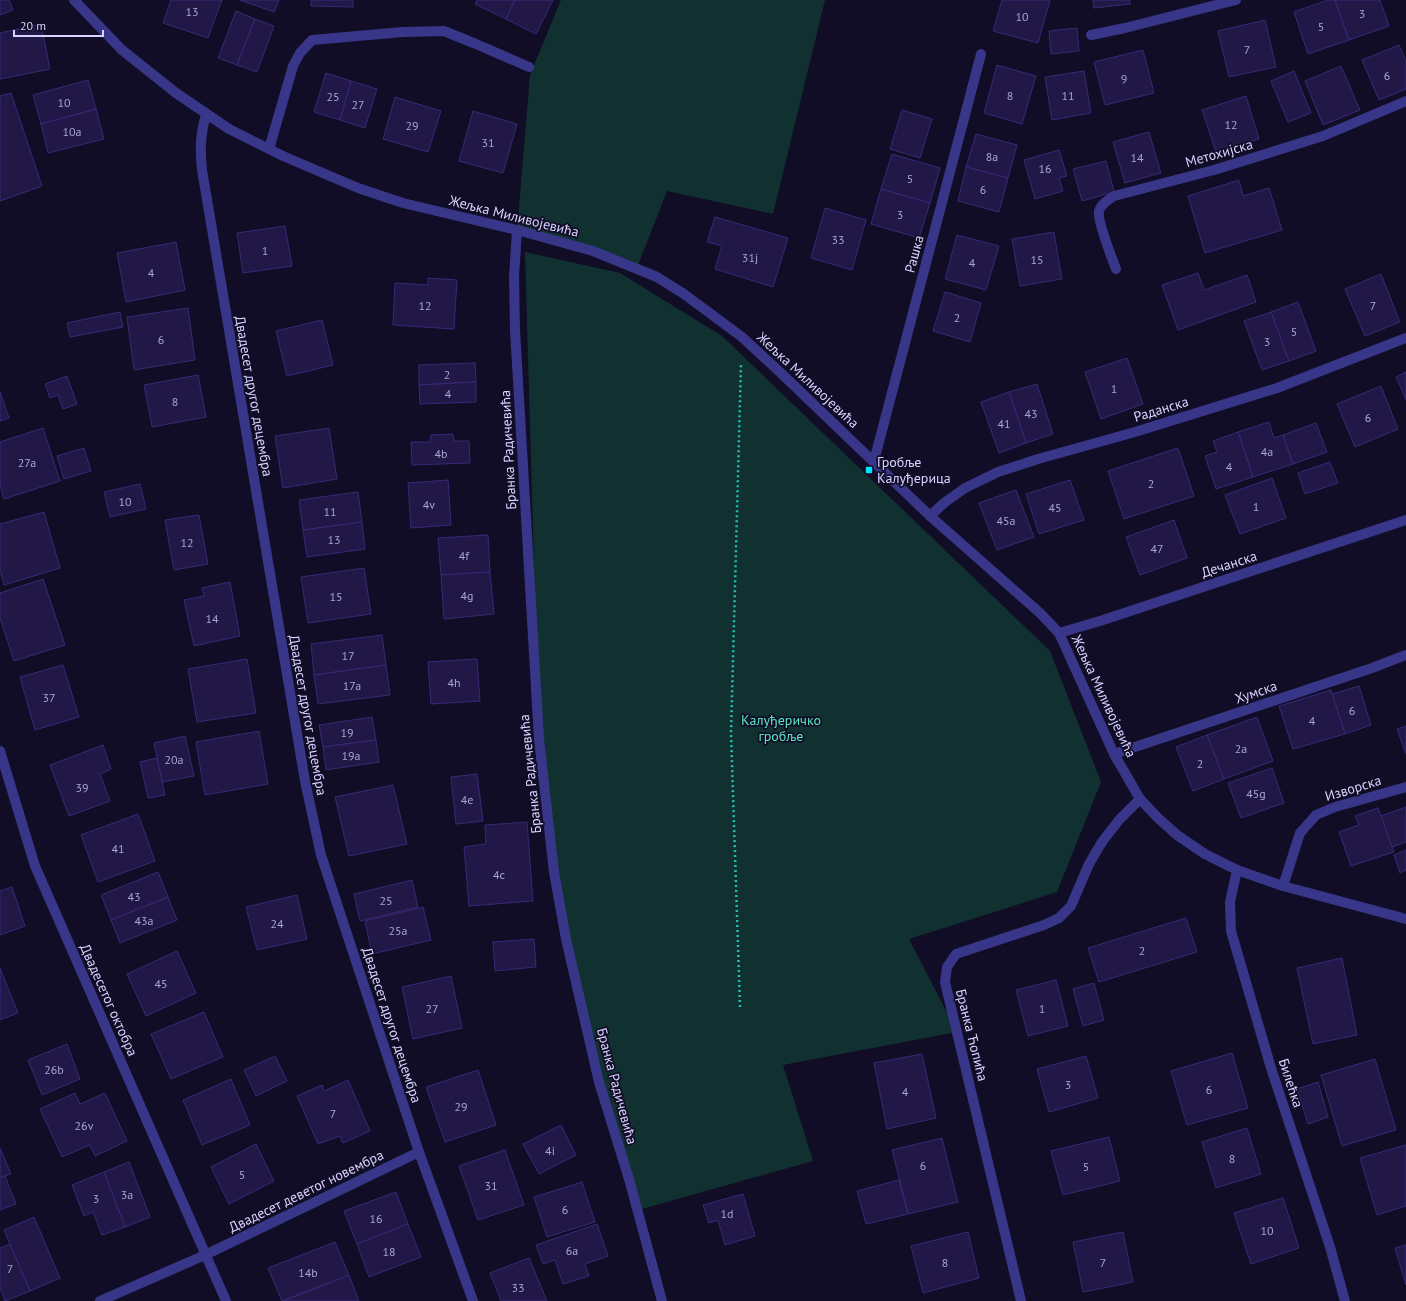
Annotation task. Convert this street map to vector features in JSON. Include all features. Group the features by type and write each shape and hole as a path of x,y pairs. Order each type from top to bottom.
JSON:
{"street":[{"name":"Жељка Миливојевића","path":"74,0 122,50 176,93 206,115 229,129 269,149 358,188 403,203 517,230 593,251 657,277 684,294 742,338 874,461 930,516 1040,614 1059,633 1114,754 1140,799 1177,835 1205,854 1236,870 1283,886 1406,919"},
{"path":"1091,35 1148,23 1236,0"},
{"path":"269,149 293,66 300,54 312,40 403,32 444,31 529,67"},
{"name":"Рашка","path":"874,461 981,54"},
{"name":"Метохијска","path":"1116,269 1099,217 1102,205 1114,196 1214,170 1323,136 1406,101"},
{"name":"Двадесет другог децембра","path":"206,115 200,141 202,170 305,781 321,855 419,1152 473,1301"},
{"name":"Бранка Радичевића","path":"517,230 514,277 516,338 539,739 554,872 566,939 598,1082 631,1185 662,1301"},
{"name":"Раданска","path":"930,516 944,502 965,488 998,472 1277,388 1406,338"},
{"name":"Дечанска","path":"1059,633 1100,621 1406,520"},
{"name":"Хумска","path":"1114,754 1372,668 1406,655"},
{"name":"Двадесетог октобра","path":"0,751 35,866 205,1255"},
{"name":"Изворска","path":"1283,886 1300,833 1316,815 1335,807 1406,787"},
{"name":"Бранка Ћопића","path":"1021,1301 945,982 947,967 956,954 1044,925 1059,918 1071,906 1089,864 1102,842 1119,820 1140,799"},
{"name":"Билећка","path":"1236,870 1230,902 1231,931 1271,1068 1330,1247 1345,1301"},
{"name":"Двадесет деветог новембра","path":"100,1301 205,1255 419,1152"},
{"path":"205,1255 226,1301"}],"path":[{"path":"740,1007 731,733 742,338"}],"green space":[{"path":"561,0 825,0 773,214 667,191 637,268 517,230 530,75"},
{"name":"Калуђеричко гробље","path":"525,252 620,273 722,336 1050,651 1101,782 1057,892 909,939 957,1032 783,1065 813,1161 638,1210 566,939 539,739"}],"building":[{"path":"0,0 9,0 13,10 0,15"},
{"path":"171,0 222,0 208,38 163,23"},
{"path":"240,0 279,0 274,12"},
{"path":"311,0 353,0 353,7 311,6"},
{"path":"477,0 515,0 506,19 475,4"},
{"path":"515,0 553,0 536,34 506,19"},
{"path":"1002,0 1050,0 1038,43 993,31"},
{"path":"1093,0 1130,0 1130,4 1094,8"},
{"path":"1328,0 1335,0 1349,40 1308,54 1294,12"},
{"path":"1335,0 1380,0 1389,26 1349,40"},
{"path":"236,11 255,19 237,65 218,58"},
{"path":"255,19 274,26 257,72 237,65"},
{"path":"1265,20 1276,67 1229,77 1218,31"},
{"path":"41,24 50,69 0,79 0,33"},
{"path":"1077,28 1079,51 1051,54 1049,31"},
{"path":"1399,45 1406,61 1406,89 1379,100 1362,60"},
{"path":"1143,50 1154,93 1105,105 1094,62"},
{"path":"997,65 1036,76 1022,124 984,113"},
{"path":"1341,66 1360,110 1323,125 1305,81"},
{"path":"1084,71 1091,113 1052,120 1045,77"},
{"path":"1294,71 1311,113 1288,122 1271,81"},
{"path":"326,73 351,81 340,120 314,112"},
{"path":"88,80 96,109 41,124 33,95"},
{"path":"351,81 377,89 365,128 340,120"},
{"path":"11,93 42,186 0,201 0,96"},
{"path":"1246,96 1259,139 1216,152 1202,110"},
{"path":"395,97 441,111 428,152 383,139"},
{"path":"96,109 104,139 48,153 41,124"},
{"path":"902,110 932,119 920,158 890,149"},
{"path":"473,111 517,124 503,173 459,161"},
{"path":"1149,132 1161,173 1125,183 1113,142"},
{"path":"976,134 1017,145 1008,178 966,167"},
{"path":"1059,150 1067,176 1059,178 1063,191 1035,199 1024,160"},
{"path":"892,154 940,168 930,203 881,189"},
{"path":"1106,161 1114,192 1082,201 1073,169"},
{"path":"966,167 1008,178 999,212 958,201"},
{"path":"1239,180 1243,196 1269,188 1282,230 1205,253 1188,196"},
{"path":"881,189 930,203 919,238 871,224"},
{"path":"825,208 866,220 852,270 811,258"},
{"path":"715,217 788,238 773,287 715,269 722,246 707,242"},
{"path":"285,226 292,266 243,273 237,233"},
{"path":"1054,232 1062,279 1020,286 1012,239"},
{"path":"957,235 999,246 986,290 945,279"},
{"path":"176,242 185,290 126,302 117,253"},
{"path":"1198,273 1204,290 1247,275 1256,302 1178,330 1162,285"},
{"path":"1381,274 1400,322 1365,336 1345,289"},
{"path":"428,278 457,280 454,329 393,325 395,283 428,285"},
{"path":"945,292 981,303 970,342 933,331"},
{"path":"1298,302 1316,351 1289,361 1271,312"},
{"path":"188,308 195,360 134,370 127,317"},
{"path":"120,312 123,327 70,337 67,323"},
{"path":"1271,312 1289,361 1262,370 1244,321"},
{"path":"322,320 333,365 287,376 276,331"},
{"path":"1127,358 1143,404 1101,419 1085,372"},
{"path":"475,363 476,382 419,385 419,365"},
{"path":"1406,372 1406,400 1396,377"},
{"path":"198,375 206,417 152,427 144,385"},
{"path":"67,376 77,404 63,409 58,395 50,398 45,384"},
{"path":"476,382 476,402 420,404 419,385"},
{"path":"1037,384 1053,434 1026,443 1009,392"},
{"path":"1381,386 1398,429 1355,447 1337,404"},
{"path":"0,392 9,418 0,421"},
{"path":"1009,392 1026,443 999,453 981,402"},
{"path":"1269,422 1274,438 1283,435 1293,464 1253,477 1238,432"},
{"path":"1316,423 1327,452 1293,464 1283,435"},
{"path":"43,428 60,481 4,499 0,485 0,442"},
{"path":"329,428 337,479 283,488 275,436"},
{"path":"1238,432 1253,477 1216,489 1205,456 1217,452 1213,441"},
{"path":"453,434 454,441 469,441 470,463 412,465 411,442 430,442 431,435"},
{"path":"84,448 91,471 64,479 57,456"},
{"path":"1178,448 1194,496 1124,519 1108,471"},
{"path":"1330,462 1338,483 1305,494 1298,473"},
{"path":"1272,478 1286,518 1240,534 1225,495"},
{"path":"448,480 451,525 411,528 408,483"},
{"path":"1070,480 1084,520 1039,534 1026,494"},
{"path":"140,484 146,509 110,517 104,492"},
{"path":"1016,490 1034,537 997,550 979,503"},
{"path":"358,492 362,522 303,530 299,500"},
{"path":"44,512 60,568 4,585 0,570 0,524"},
{"path":"199,515 208,564 174,570 165,520"},
{"path":"1174,520 1187,558 1140,575 1126,537"},
{"path":"362,522 365,549 307,557 303,530"},
{"path":"488,535 490,572 441,575 438,538"},
{"path":"364,568 371,614 308,623 301,577"},
{"path":"490,572 494,614 444,619 441,575"},
{"path":"43,579 65,645 14,661 0,618 0,593"},
{"path":"230,582 240,636 194,646 184,600 204,596 202,588"},
{"path":"382,635 386,665 314,675 311,644"},
{"path":"247,659 256,713 197,722 188,669"},
{"path":"477,659 480,701 431,704 428,662"},
{"path":"63,665 79,717 35,730 20,677"},
{"path":"386,665 390,695 318,704 314,675"},
{"path":"1359,686 1371,725 1345,734 1332,694"},
{"path":"1331,690 1345,734 1293,749 1279,706"},
{"path":"372,717 376,740 323,747 319,725"},
{"path":"1257,717 1273,761 1224,779 1207,735"},
{"path":"1406,726 1406,754 1397,729"},
{"path":"259,731 268,784 205,795 196,742"},
{"path":"1207,735 1224,779 1193,791 1176,747"},
{"path":"185,736 194,776 162,782 154,743"},
{"path":"376,740 379,762 326,770 323,747"},
{"path":"103,745 111,769 100,774 110,801 69,816 50,765"},
{"path":"157,758 165,795 148,798 140,762"},
{"path":"1272,768 1284,803 1241,818 1228,783"},
{"path":"477,774 483,821 456,824 451,777"},
{"path":"393,785 407,844 349,856 335,797"},
{"path":"1406,807 1406,842 1392,847 1381,816"},
{"path":"1378,808 1394,852 1351,866 1339,832 1359,825 1355,816"},
{"path":"138,814 155,861 98,882 81,835"},
{"path":"527,822 533,901 469,906 464,847 486,844 485,825"},
{"path":"1406,850 1406,870 1400,873 1394,855"},
{"path":"158,872 168,897 111,920 101,895"},
{"path":"412,880 418,907 360,921 354,894"},
{"path":"12,887 25,926 0,935 0,891"},
{"path":"297,895 307,939 257,950 246,907"},
{"path":"168,897 177,920 120,943 111,920"},
{"path":"423,907 431,940 372,954 365,921"},
{"path":"1186,918 1197,952 1099,982 1088,948"},
{"path":"534,939 536,967 495,971 493,942"},
{"path":"177,951 196,993 146,1016 127,974"},
{"path":"1342,958 1357,1035 1313,1044 1297,968"},
{"path":"0,968 18,1013 0,1020"},
{"path":"451,976 462,1028 413,1039 402,987"},
{"path":"1056,980 1068,1026 1028,1036 1016,990"},
{"path":"1094,983 1104,1020 1083,1026 1073,989"},
{"path":"204,1012 223,1057 171,1079 151,1034"},
{"path":"67,1044 80,1079 42,1095 28,1060"},
{"path":"1232,1053 1248,1108 1187,1125 1171,1071"},
{"path":"922,1054 936,1118 887,1129 874,1063"},
{"path":"275,1056 287,1081 256,1096 244,1070"},
{"path":"1086,1056 1098,1098 1049,1112 1037,1069"},
{"path":"1375,1059 1396,1130 1342,1146 1321,1075"},
{"path":"478,1070 496,1125 445,1142 426,1087"},
{"path":"231,1079 250,1125 202,1145 183,1100"},
{"path":"348,1080 370,1131 343,1143 340,1136 318,1144 297,1096 322,1085 324,1091"},
{"path":"1318,1082 1328,1117 1308,1124 1297,1089"},
{"path":"75,1093 80,1104 105,1093 127,1141 95,1156 90,1145 62,1157 40,1109"},
{"path":"561,1125 576,1155 539,1174 523,1144"},
{"path":"1247,1128 1261,1174 1216,1188 1202,1142"},
{"path":"1109,1137 1120,1181 1063,1195 1051,1151"},
{"path":"942,1138 958,1202 908,1214 892,1150"},
{"path":"256,1144 274,1181 229,1204 211,1167"},
{"path":"1406,1145 1406,1206 1377,1215 1360,1158"},
{"path":"0,1148 11,1174 0,1178"},
{"path":"505,1150 524,1205 478,1220 459,1166"},
{"path":"129,1162 150,1217 125,1227 104,1172"},
{"path":"104,1172 125,1227 102,1235 93,1212 84,1216 72,1185"},
{"path":"5,1176 16,1204 0,1210 0,1178"},
{"path":"899,1180 908,1214 866,1224 857,1191"},
{"path":"582,1182 595,1222 547,1237 534,1197"},
{"path":"396,1192 408,1224 357,1244 344,1211"},
{"path":"743,1194 755,1236 725,1245 718,1220 709,1223 703,1205"},
{"path":"1283,1198 1299,1248 1251,1264 1234,1213"},
{"path":"34,1217 60,1278 30,1291 4,1230"},
{"path":"408,1224 421,1257 369,1277 357,1244"},
{"path":"597,1224 608,1256 585,1264 589,1276 563,1284 555,1260 543,1264 536,1245"},
{"path":"968,1232 979,1278 923,1293 911,1246"},
{"path":"1123,1232 1133,1282 1083,1292 1073,1242"},
{"path":"335,1242 349,1275 282,1301 268,1268"},
{"path":"10,1244 30,1291 5,1301 0,1288 0,1248"},
{"path":"1406,1245 1406,1285 1395,1248"},
{"path":"529,1258 547,1301 501,1301 490,1273"},
{"path":"349,1275 359,1301 284,1301"}],"place":[{"name":"Гробље Калуђерица","path":"869,470"}]}
